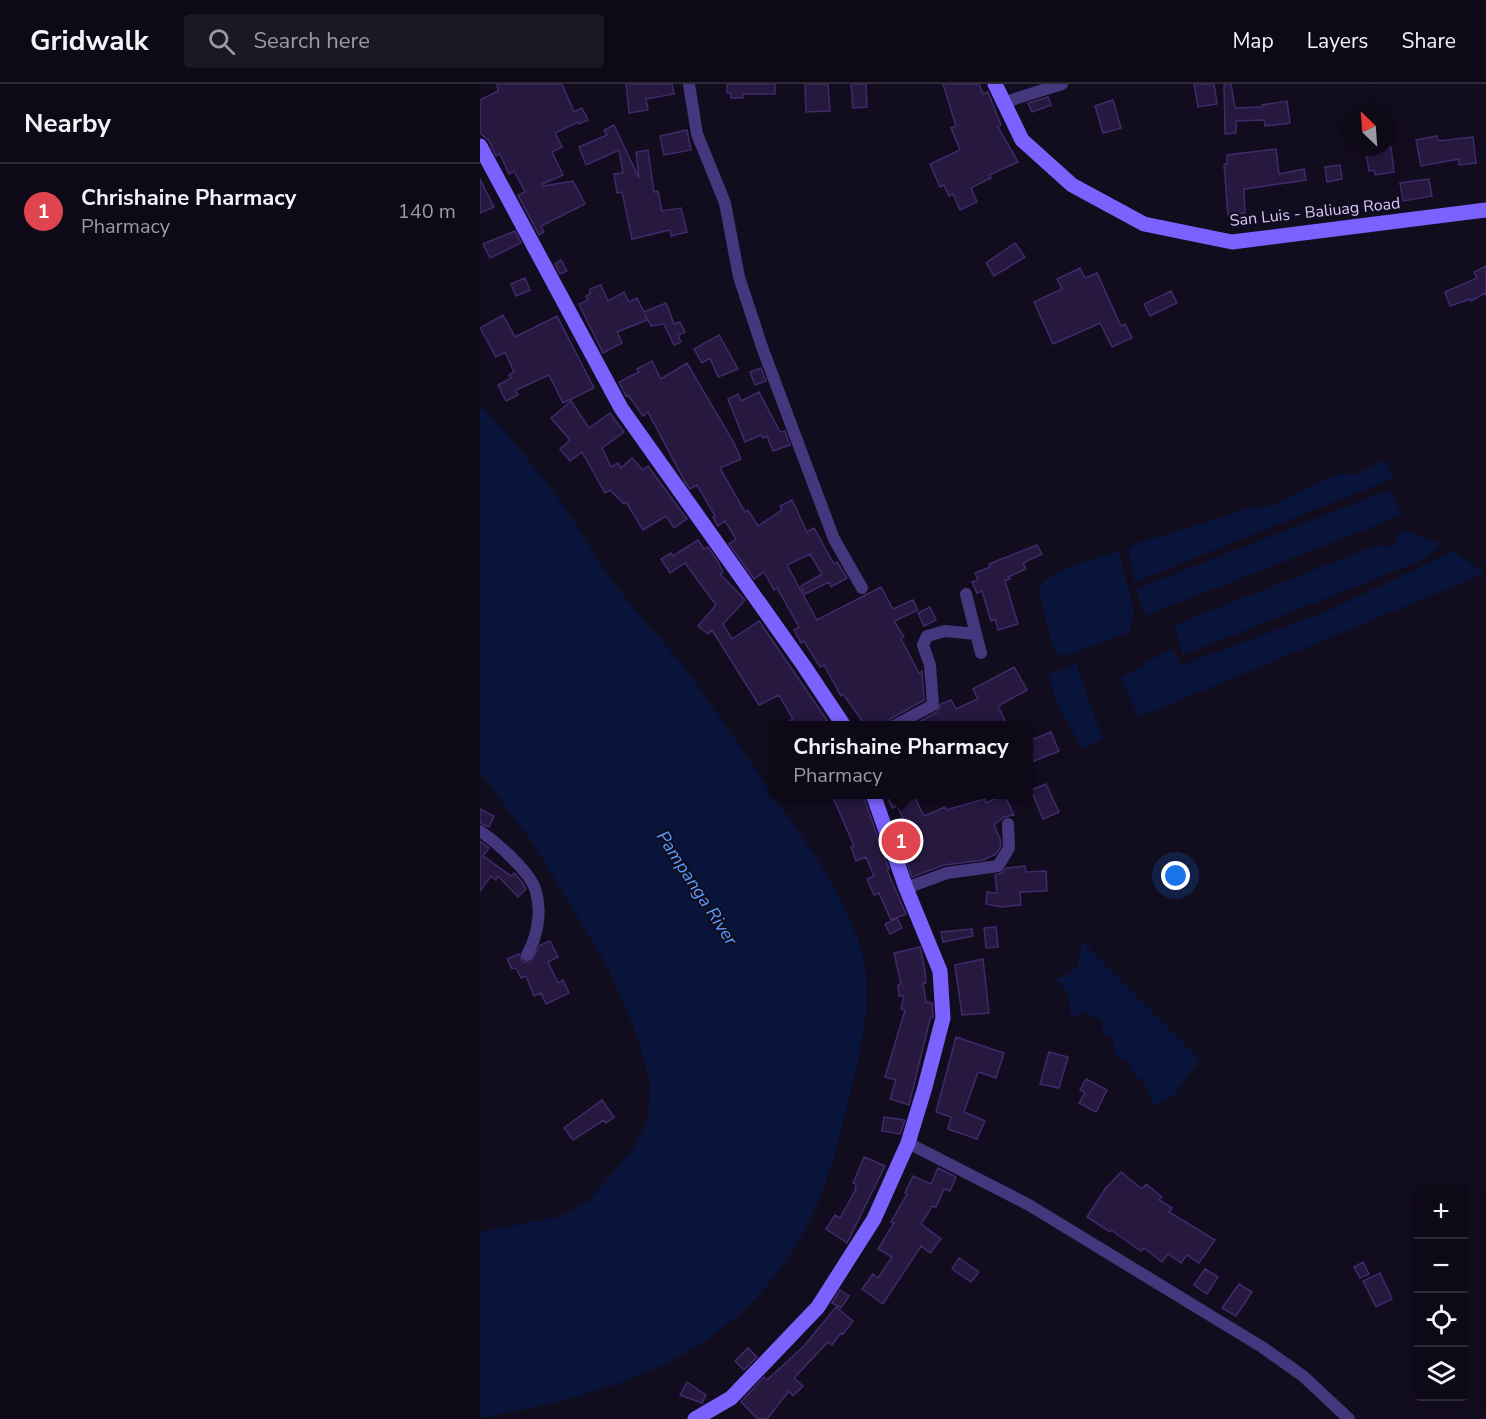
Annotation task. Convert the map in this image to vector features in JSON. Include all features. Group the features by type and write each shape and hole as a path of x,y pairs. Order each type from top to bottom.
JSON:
{"main road":[{"name":"San Luis - Baliuag Road","path":"995,84 1002,103 1022,140 1072,185 1144,224 1232,242 1486,210"},
{"path":"480,146 621,408 798,656 841,721"},
{"path":"695,1419 731,1398 818,1307 874,1219 908,1143 943,1018 940,971 906,888 874,799"}],"street":[{"path":"689,84 697,134 725,203 739,277 762,347 834,539 862,588"},
{"path":"1002,103 1062,84"},
{"path":"966,594 981,653"},
{"path":"903,721 933,705 930,665 923,645 927,636 945,631 976,634"},
{"path":"906,888 947,873 998,866 1009,848 1008,824"},
{"path":"480,831 510,858 537,893 537,929 535,941 527,955"},
{"path":"908,1143 1029,1205 1262,1347 1303,1376 1349,1419"}],"water":[{"name":"Pampanga River","path":"480,404 549,486 610,577 693,679 769,788 769,799 776,799 806,842 837,893 854,928 865,964 867,984 865,1023 858,1062 837,1146 822,1193 809,1222 780,1268 748,1306 711,1336 670,1361 627,1380 531,1408 480,1418 480,1232 559,1217 589,1201 635,1146 648,1119 650,1080 635,1030 608,968 534,845 480,772"},
{"path":"1385,460 1394,478 1135,582 1128,550 1135,544 1244,510 1272,505 1312,485 1344,473 1353,476"},
{"path":"1389,490 1402,515 1145,616 1136,589"},
{"path":"1405,530 1438,541 1439,548 1420,561 1183,655 1174,625 1377,545 1390,547 1396,545 1398,533"},
{"path":"1119,551 1134,612 1129,632 1063,657 1054,651 1039,592 1043,584 1061,571"},
{"path":"1453,551 1485,573 1139,717 1120,678 1172,648 1182,665 1328,611"},
{"path":"1076,664 1103,739 1083,749 1059,708 1048,675"},
{"path":"1082,941 1200,1060 1174,1095 1155,1106 1143,1081 1133,1074 1128,1061 1116,1057 1112,1037 1103,1034 1102,1020 1080,1011 1075,1018 1070,1013 1067,993 1052,978 1065,977 1078,967"}],"building":[{"path":"497,84 562,84 574,112 582,108 588,120 579,124 578,122 555,133 562,147 552,152 563,175 542,184 543,186 573,181 585,204 541,226 544,232 539,235 518,195 525,192 514,171 509,174 500,154 496,156 489,141 480,133 480,100 498,91"},
{"path":"626,84 672,84 674,94 646,99 648,110 629,113"},
{"path":"727,84 775,84 775,94 743,94 743,98 731,98 731,93 727,93"},
{"path":"805,84 828,84 830,111 806,112"},
{"path":"851,84 866,84 867,107 853,108"},
{"path":"943,84 979,84 983,94 988,92 1001,125 998,127 1018,162 989,175 991,178 971,188 977,202 960,210 953,194 949,196 944,185 940,187 930,164 960,150 951,128 956,126"},
{"path":"1194,84 1214,84 1217,104 1198,107"},
{"path":"1224,84 1231,84 1235,108 1262,107 1262,105 1287,101 1290,123 1265,126 1264,120 1236,121 1236,133 1225,134"},
{"path":"1048,97 1051,105 1032,112 1028,103"},
{"path":"1113,100 1121,128 1103,133 1095,106"},
{"path":"614,125 639,178 636,152 648,150 654,192 658,191 662,211 681,208 687,232 671,236 670,230 632,239 622,192 617,193 614,174 623,173 619,150 586,165 579,147 607,135 604,130"},
{"path":"687,130 691,150 664,155 660,136"},
{"path":"1437,136 1438,141 1473,137 1476,163 1459,165 1459,159 1421,166 1416,140"},
{"path":"1276,149 1279,174 1304,169 1306,180 1244,189 1245,213 1228,215 1224,164 1227,164 1227,155"},
{"path":"1366,156 1392,156 1394,172 1375,175 1374,170 1369,171"},
{"path":"1340,165 1342,179 1327,182 1325,167"},
{"path":"480,179 494,207 480,213"},
{"path":"1429,179 1432,196 1403,201 1400,183"},
{"path":"515,231 521,243 490,258 483,244"},
{"path":"1015,243 1025,257 994,276 986,263"},
{"path":"561,260 567,271 560,274 555,264"},
{"path":"1486,266 1486,296 1485,293 1471,301 1470,299 1450,306 1445,292 1477,278 1474,272"},
{"path":"1080,268 1085,278 1097,273 1121,326 1125,324 1132,338 1112,347 1100,323 1053,344 1034,302 1062,289 1057,279"},
{"path":"525,278 530,290 516,296 511,284"},
{"path":"601,285 608,301 624,292 629,302 637,298 644,312 666,303 674,324 680,322 685,332 678,335 681,342 674,345 664,324 651,326 645,314 647,320 617,332 622,343 603,353 579,304 588,300 586,296 590,294 590,289"},
{"path":"1171,291 1177,303 1150,316 1144,304"},
{"path":"503,315 515,337 557,316 594,388 563,403 549,375 516,390 518,395 506,401 498,385 511,378 509,375 514,372 505,352 496,357 480,328"},
{"path":"719,335 738,369 718,377 710,358 702,363 694,349"},
{"path":"652,361 661,379 687,363 741,459 720,468 745,512 748,510 758,526 782,510 780,506 792,500 807,532 814,528 834,564 837,562 847,578 831,587 829,582 805,594 801,586 822,574 810,554 787,565 817,620 881,587 893,609 913,600 918,610 894,621 904,637 901,639 919,673 922,671 924,700 889,721 862,721 843,694 841,696 824,665 820,667 804,641 801,643 794,630 799,627 777,588 774,590 764,572 754,579 729,544 736,539 725,521 718,526 713,517 715,516 697,485 690,489 685,482 648,412 643,416 628,395 626,396 619,382 639,372 637,369"},
{"path":"761,368 766,381 755,385 750,372"},
{"path":"759,392 780,432 785,431 790,445 773,451 767,436 763,438 761,435 745,442 728,399 738,394 741,401"},
{"path":"571,401 589,428 610,413 624,432 602,448 611,467 618,463 621,468 632,458 643,470 648,466 687,519 674,528 666,516 643,530 626,502 624,504 610,490 605,493 582,452 570,461 560,449 570,440 551,418"},
{"path":"698,540 704,549 708,547 723,572 720,574 745,600 723,624 732,639 759,621 828,721 790,721 793,719 779,695 759,705 712,630 708,634 698,626 716,605 685,563 670,573 661,559 671,553 673,556"},
{"path":"1037,545 1042,554 1023,563 1026,569 1008,577 1010,579 1005,581 1018,624 998,630 995,619 991,621 982,591 977,593 972,582 978,580 975,573 990,567 989,564"},
{"path":"930,607 936,620 924,626 918,613"},
{"path":"1014,667 1027,690 998,706 1005,721 921,721 937,712 941,704 951,700 956,709 978,699 973,689"},
{"path":"1051,732 1059,751 1033,761 1033,739"},
{"path":"1046,784 1059,812 1043,819 1033,789"},
{"path":"834,799 864,799 889,869 887,870 906,914 891,920 879,893 874,895 867,879 874,876 866,857 856,861 851,847 854,846"},
{"path":"889,799 916,799 924,816 945,807 946,810 985,799 986,803 995,799 1006,799 1014,815 1004,817 994,825 1001,846 996,854 984,860 944,865 912,877 898,837 910,832 897,806 892,808"},
{"path":"480,809 494,816 489,827 480,823"},
{"path":"480,841 489,848 483,856 511,876 514,873 521,881 526,889 518,897 498,876 496,880 491,876 480,891"},
{"path":"1025,866 1026,872 1046,871 1047,891 1020,892 1021,905 1001,907 986,904 987,892 997,893 995,875 1002,873 1006,868"},
{"path":"897,918 902,928 890,934 885,924"},
{"path":"996,927 998,947 986,948 984,928"},
{"path":"972,929 973,936 943,942 941,932"},
{"path":"550,941 558,957 548,962 558,983 563,980 569,993 546,1004 541,993 534,996 526,976 521,978 516,968 512,969 507,959 519,954 523,962 531,962 540,945"},
{"path":"920,947 925,971 926,983 923,983 926,1002 932,1003 933,1017 930,1019 909,1105 890,1099 896,1080 885,1077 905,1010 901,1009 904,996 899,996 898,985 901,984 894,953"},
{"path":"983,959 989,1013 962,1015 955,965"},
{"path":"956,1037 1004,1053 996,1078 978,1072 964,1112 985,1121 977,1139 948,1129 951,1117 936,1112"},
{"path":"1049,1052 1068,1057 1059,1088 1040,1084"},
{"path":"1086,1079 1107,1090 1096,1112 1079,1103 1085,1093 1080,1090"},
{"path":"602,1100 614,1117 606,1123 604,1120 573,1140 564,1128"},
{"path":"884,1117 905,1120 900,1134 882,1131"},
{"path":"864,1157 885,1166 847,1243 826,1229 835,1215 840,1218 855,1191 856,1184 853,1183"},
{"path":"938,1168 956,1177 950,1191 944,1189 936,1207 932,1206 921,1224 941,1239 930,1253 921,1246 883,1304 862,1289 873,1274 878,1278 892,1257 878,1249 894,1223 891,1222 907,1194 905,1193 913,1176 931,1184"},
{"path":"1121,1172 1142,1189 1146,1184 1162,1197 1159,1200 1172,1208 1169,1212 1215,1240 1199,1263 1187,1255 1181,1263 1168,1254 1162,1262 1144,1248 1141,1251 1087,1217 1105,1189"},
{"path":"959,1258 979,1272 971,1282 952,1269"},
{"path":"1363,1262 1369,1274 1360,1278 1354,1267"},
{"path":"1205,1269 1218,1277 1207,1294 1194,1285"},
{"path":"1380,1273 1392,1299 1376,1307 1363,1281"},
{"path":"1239,1284 1252,1292 1236,1316 1222,1308"},
{"path":"840,1290 849,1296 841,1308 832,1303"},
{"path":"836,1307 853,1321 832,1345 828,1342 794,1378 803,1386 793,1396 789,1391 767,1419 758,1419 741,1402 764,1377 767,1380 804,1346"},
{"path":"748,1348 757,1357 744,1370 735,1361"},
{"path":"687,1382 706,1395 702,1403 680,1395"}],"place":[{"name":"Chrishaine Pharmacy","path":"901,841"}]}
